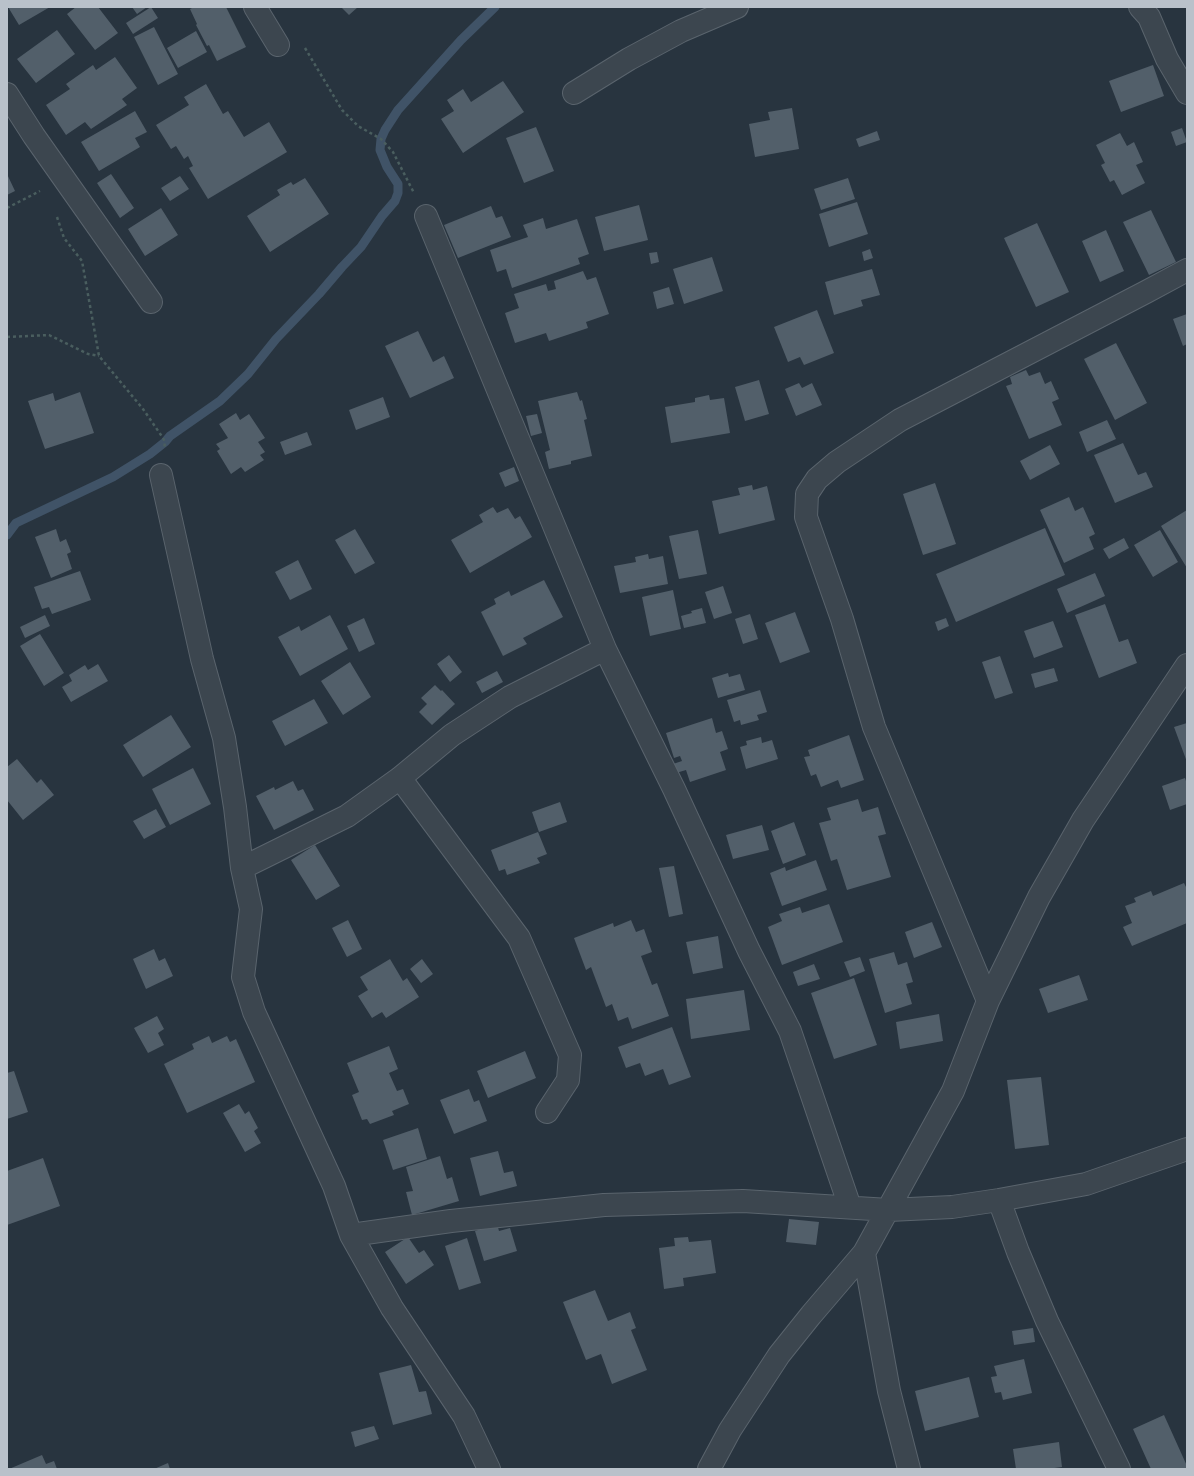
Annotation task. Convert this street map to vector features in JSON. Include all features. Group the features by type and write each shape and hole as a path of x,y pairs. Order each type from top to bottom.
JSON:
{"street":[{"path":"255,7 278,45"},
{"path":"574,93 629,59 680,31 737,7"},
{"path":"1140,7 1149,17 1167,59 1187,94"},
{"path":"7,94 34,136 151,302"},
{"path":"426,216 605,649 674,789 749,951 790,1031 850,1207"},
{"path":"988,1001 874,728 842,619 806,517 807,494 817,479 837,462 900,420 1187,270"},
{"path":"161,475 202,659 224,738 235,807 242,868 250,909 243,977 254,1012 334,1186 351,1235 392,1308 464,1416 488,1469"},
{"path":"242,868 347,816 400,778 452,735 510,697 605,649"},
{"path":"709,1469 730,1430 779,1355 864,1253 953,1091 988,1001 1039,897 1083,820 1187,666"},
{"path":"400,778 523,945 570,1054 568,1080 547,1112"},
{"path":"351,1235 452,1221 604,1205 743,1201 888,1210 952,1207 1086,1184 1187,1149"},
{"path":"999,1200 1018,1252 1048,1321 1119,1469"},
{"path":"864,1253 889,1391 909,1469"}],"path":[{"path":"278,45 298,40 317,67 342,110 358,126 381,139 393,152 426,216"},
{"path":"7,208 41,191"},
{"path":"57,216 64,238 82,261 99,356 143,409 165,442 161,475"},
{"path":"7,337 49,335 88,354 99,356"}],"building":[{"path":"8,7 50,7 19,25"},
{"path":"76,7 98,7 118,33 95,50 67,14"},
{"path":"132,7 147,7 137,14"},
{"path":"151,7 158,18 133,34 126,23"},
{"path":"194,7 226,7 246,47 217,61 196,25 197,24 190,9"},
{"path":"341,7 358,7 349,15"},
{"path":"154,27 178,74 158,85 134,37"},
{"path":"57,30 75,54 36,83 17,59"},
{"path":"196,31 207,52 178,68 167,48"},
{"path":"115,57 137,88 122,99 127,105 91,129 85,122 66,135 46,105 70,89 66,84 93,65 96,70"},
{"path":"1153,65 1164,96 1121,112 1109,81"},
{"path":"503,81 524,112 463,153 441,119 454,111 447,100 463,89 471,102"},
{"path":"206,84 223,114 228,111 244,137 269,122 287,152 208,199 189,168 193,166 188,156 184,159 176,146 171,149 156,125 189,105 184,97"},
{"path":"792,108 799,149 755,157 749,124 770,120 768,112"},
{"path":"135,111 147,132 135,138 140,147 99,171 81,142"},
{"path":"536,127 554,171 524,183 506,138"},
{"path":"1182,128 1187,142 1176,146 1171,132"},
{"path":"877,131 880,140 859,147 856,139"},
{"path":"1120,133 1127,146 1134,142 1143,162 1136,165 1145,183 1122,195 1114,180 1110,182 1101,165 1105,163 1096,145"},
{"path":"7,174 15,191 7,195"},
{"path":"111,174 134,208 120,218 97,183"},
{"path":"180,176 189,189 170,201 161,188"},
{"path":"305,178 329,214 270,252 247,216 280,195 277,190 291,182 293,185"},
{"path":"848,178 855,199 821,210 814,189"},
{"path":"857,202 868,234 829,247 819,214"},
{"path":"639,205 648,240 604,251 595,217"},
{"path":"491,206 496,218 502,216 511,237 458,258 444,225"},
{"path":"161,208 178,235 145,256 128,229"},
{"path":"1151,210 1176,262 1149,275 1123,222"},
{"path":"543,218 546,229 577,219 589,254 578,258 580,264 512,288 506,269 497,272 490,250 528,237 523,225"},
{"path":"1037,223 1069,292 1036,307 1004,238"},
{"path":"1106,230 1124,271 1100,282 1082,241"},
{"path":"870,249 873,258 864,261 862,252"},
{"path":"657,252 659,262 651,264 649,253"},
{"path":"712,257 723,291 684,304 673,269"},
{"path":"872,269 880,295 861,300 863,306 834,315 825,282"},
{"path":"583,271 587,280 596,277 609,314 586,322 588,328 549,341 546,333 515,343 505,313 519,308 514,294 546,284 548,291 556,289 554,281"},
{"path":"669,287 674,304 657,309 653,292"},
{"path":"817,310 834,353 804,365 800,357 788,362 774,327"},
{"path":"1187,314 1187,344 1183,346 1173,319"},
{"path":"418,331 433,362 444,356 454,378 410,398 385,346"},
{"path":"1116,343 1147,403 1115,420 1084,359"},
{"path":"1026,370 1029,376 1040,372 1045,384 1051,381 1059,399 1052,402 1062,425 1029,439 1006,386 1012,384 1010,377"},
{"path":"759,380 769,414 745,421 735,387"},
{"path":"799,383 802,388 812,383 822,405 796,416 785,389"},
{"path":"80,392 94,433 45,449 28,401 53,393 55,401"},
{"path":"577,392 580,401 582,400 587,419 584,420 592,456 571,461 571,464 549,469 545,452 550,450 538,401"},
{"path":"709,395 710,400 724,398 730,433 671,443 665,407 695,402 695,398"},
{"path":"383,397 390,417 356,430 349,410"},
{"path":"236,413 240,420 249,414 265,438 258,442 265,452 260,455 264,460 245,472 241,467 231,474 217,451 220,449 216,444 228,438 219,424"},
{"path":"537,414 542,433 531,436 526,416"},
{"path":"1107,420 1116,439 1087,452 1079,432"},
{"path":"307,432 312,445 285,455 280,442"},
{"path":"1123,443 1138,475 1146,472 1153,487 1115,503 1094,455"},
{"path":"1050,445 1060,464 1030,480 1020,461"},
{"path":"514,467 519,481 505,487 499,473"},
{"path":"935,483 956,544 923,555 903,494"},
{"path":"752,485 753,490 767,486 775,520 719,534 712,501 740,495 738,488"},
{"path":"1069,497 1075,511 1083,507 1095,534 1089,537 1094,549 1064,563 1040,510"},
{"path":"493,507 497,513 508,508 515,519 520,516 532,537 470,573 451,540 483,522 479,515"},
{"path":"1187,510 1187,568 1161,526"},
{"path":"1045,528 1065,575 956,622 936,574"},
{"path":"56,529 60,542 66,539 71,552 67,554 72,569 51,578 35,537"},
{"path":"355,529 375,563 355,574 335,540"},
{"path":"698,530 707,574 679,579 669,536"},
{"path":"1160,530 1178,562 1153,577 1134,545"},
{"path":"1124,538 1129,548 1109,559 1103,549"},
{"path":"648,554 649,559 663,556 668,584 620,593 614,566 636,562 635,557"},
{"path":"298,560 312,589 290,600 275,572"},
{"path":"80,571 91,600 52,614 49,607 42,609 34,587"},
{"path":"1095,573 1105,596 1067,613 1057,589"},
{"path":"544,580 563,617 523,638 527,644 503,656 481,612 496,604 494,599 509,591 511,596"},
{"path":"723,586 732,613 714,619 705,592"},
{"path":"673,590 681,629 650,636 642,597"},
{"path":"1105,604 1119,642 1128,639 1137,663 1099,678 1075,615"},
{"path":"702,608 706,623 684,628 681,616"},
{"path":"795,612 810,652 780,663 765,623"},
{"path":"750,614 758,639 743,644 735,619"},
{"path":"45,615 50,626 25,638 20,627"},
{"path":"330,615 348,649 300,676 278,637 299,626 301,631"},
{"path":"364,618 375,644 359,652 347,626"},
{"path":"946,618 949,626 938,631 935,622"},
{"path":"1053,621 1063,647 1034,658 1024,631"},
{"path":"40,634 64,673 44,686 20,646"},
{"path":"449,655 462,672 450,682 437,664"},
{"path":"1000,656 1013,693 995,699 982,662"},
{"path":"350,662 371,697 343,715 321,681"},
{"path":"98,664 108,681 71,702 62,687 72,681 69,675 85,665 88,670"},
{"path":"1054,668 1058,681 1035,688 1031,674"},
{"path":"497,671 503,682 482,693 476,682"},
{"path":"728,673 729,677 740,674 745,690 718,698 712,678"},
{"path":"435,685 455,704 432,725 419,712 427,704 421,698"},
{"path":"760,690 767,712 757,715 759,720 741,725 740,720 734,722 727,700"},
{"path":"314,699 328,723 285,746 272,721"},
{"path":"171,715 191,747 143,777 123,745"},
{"path":"712,718 716,733 722,731 728,749 720,752 726,770 690,782 686,770 676,773 673,764 682,761 680,756 674,758 666,733"},
{"path":"1187,723 1187,762 1174,727"},
{"path":"849,735 864,780 841,788 838,780 821,787 816,774 811,776 804,757 810,756 808,750"},
{"path":"761,737 762,743 772,740 778,759 746,769 740,747 747,745 746,741"},
{"path":"17,759 37,783 41,779 54,795 23,820 7,800 7,767"},
{"path":"193,768 211,804 170,825 152,789"},
{"path":"1185,778 1187,784 1187,804 1170,810 1162,786"},
{"path":"293,781 298,791 303,789 314,810 274,830 256,796 274,787 275,790"},
{"path":"858,799 862,812 878,807 886,834 878,836 891,877 847,890 837,859 831,861 819,823 831,820 827,808"},
{"path":"560,802 567,822 539,832 532,812"},
{"path":"156,809 166,827 144,839 133,821"},
{"path":"794,822 806,855 783,864 771,831"},
{"path":"762,825 769,850 733,859 726,835"},
{"path":"538,832 547,854 537,858 540,863 507,875 505,869 499,871 491,850"},
{"path":"315,845 340,886 316,900 291,860"},
{"path":"816,860 827,890 782,906 770,873 785,867 786,871"},
{"path":"674,866 683,914 669,917 659,868"},
{"path":"1184,883 1187,889 1187,923 1132,946 1123,927 1132,923 1125,906 1136,902 1134,898 1151,891 1153,896"},
{"path":"829,904 843,942 782,965 768,927 782,921 779,914 800,907 802,913"},
{"path":"348,920 362,949 347,957 332,928"},
{"path":"631,920 636,932 644,929 652,952 641,956 652,985 657,983 669,1016 632,1029 628,1017 618,1021 612,1004 606,1007 591,967 586,970 574,938 613,923 614,927"},
{"path":"932,922 942,947 914,958 905,932"},
{"path":"718,936 723,968 693,974 686,942"},
{"path":"154,949 159,961 165,958 173,976 146,989 133,959"},
{"path":"894,952 898,965 907,962 913,982 906,984 912,1004 885,1013 869,959"},
{"path":"860,957 865,971 850,977 844,962"},
{"path":"390,959 403,981 407,978 419,997 386,1018 382,1012 372,1018 358,996 368,990 360,977"},
{"path":"422,959 433,974 421,983 410,969"},
{"path":"814,964 820,979 798,986 793,972"},
{"path":"1079,975 1088,1000 1048,1013 1039,989"},
{"path":"854,978 877,1045 834,1059 811,993"},
{"path":"744,990 750,1030 691,1039 686,999"},
{"path":"939,1014 943,1041 900,1049 896,1022"},
{"path":"157,1016 164,1029 158,1033 164,1045 148,1053 134,1028"},
{"path":"672,1027 691,1077 669,1085 663,1069 645,1076 640,1063 626,1068 618,1047"},
{"path":"209,1036 212,1043 227,1036 230,1042 236,1039 255,1082 187,1113 164,1064 194,1049 192,1044"},
{"path":"389,1046 398,1069 389,1073 397,1091 403,1089 409,1104 392,1111 394,1115 370,1124 367,1119 362,1120 352,1095 359,1092 347,1063"},
{"path":"525,1051 536,1078 488,1098 477,1071"},
{"path":"14,1071 28,1112 7,1119 7,1073"},
{"path":"1041,1077 1049,1145 1015,1149 1007,1080"},
{"path":"469,1089 474,1102 479,1100 487,1121 454,1134 440,1100"},
{"path":"239,1104 245,1114 249,1111 258,1128 254,1131 261,1143 245,1152 223,1113"},
{"path":"418,1128 427,1159 393,1170 383,1140"},
{"path":"498,1151 504,1173 513,1171 517,1186 480,1196 470,1158"},
{"path":"440,1156 447,1179 452,1177 459,1201 412,1215 406,1192 413,1191 406,1167"},
{"path":"43,1158 60,1206 7,1225 7,1171"},
{"path":"789,1219 819,1222 816,1245 786,1242"},
{"path":"497,1224 499,1231 510,1228 517,1251 484,1261 475,1231"},
{"path":"408,1237 419,1253 424,1250 434,1265 406,1284 385,1252"},
{"path":"688,1237 689,1242 711,1240 716,1273 683,1278 684,1286 664,1289 659,1248 675,1246 674,1238"},
{"path":"467,1238 481,1283 459,1290 445,1246"},
{"path":"595,1290 608,1321 630,1312 636,1328 631,1330 647,1370 612,1384 601,1354 586,1360 563,1302"},
{"path":"1033,1328 1035,1342 1014,1345 1012,1331"},
{"path":"1024,1359 1032,1393 1003,1400 1001,1392 995,1393 991,1377 997,1376 994,1366"},
{"path":"411,1365 419,1392 426,1391 432,1414 393,1425 379,1373"},
{"path":"969,1377 979,1417 925,1431 915,1391"},
{"path":"1164,1415 1187,1469 1151,1469 1133,1429"},
{"path":"374,1426 379,1439 355,1447 351,1432"},
{"path":"1059,1442 1062,1467 1047,1469 1016,1469 1013,1449"},
{"path":"42,1455 46,1464 54,1461 57,1469 9,1469"},
{"path":"168,1463 170,1469 154,1469"}],"waterway":[{"path":"7,535 16,523 113,477 150,454 170,436 220,401 248,374 276,339 361,247 382,216 395,201 398,193 398,184 387,167 380,150 381,139 385,130 398,110 461,40 495,7"}]}
